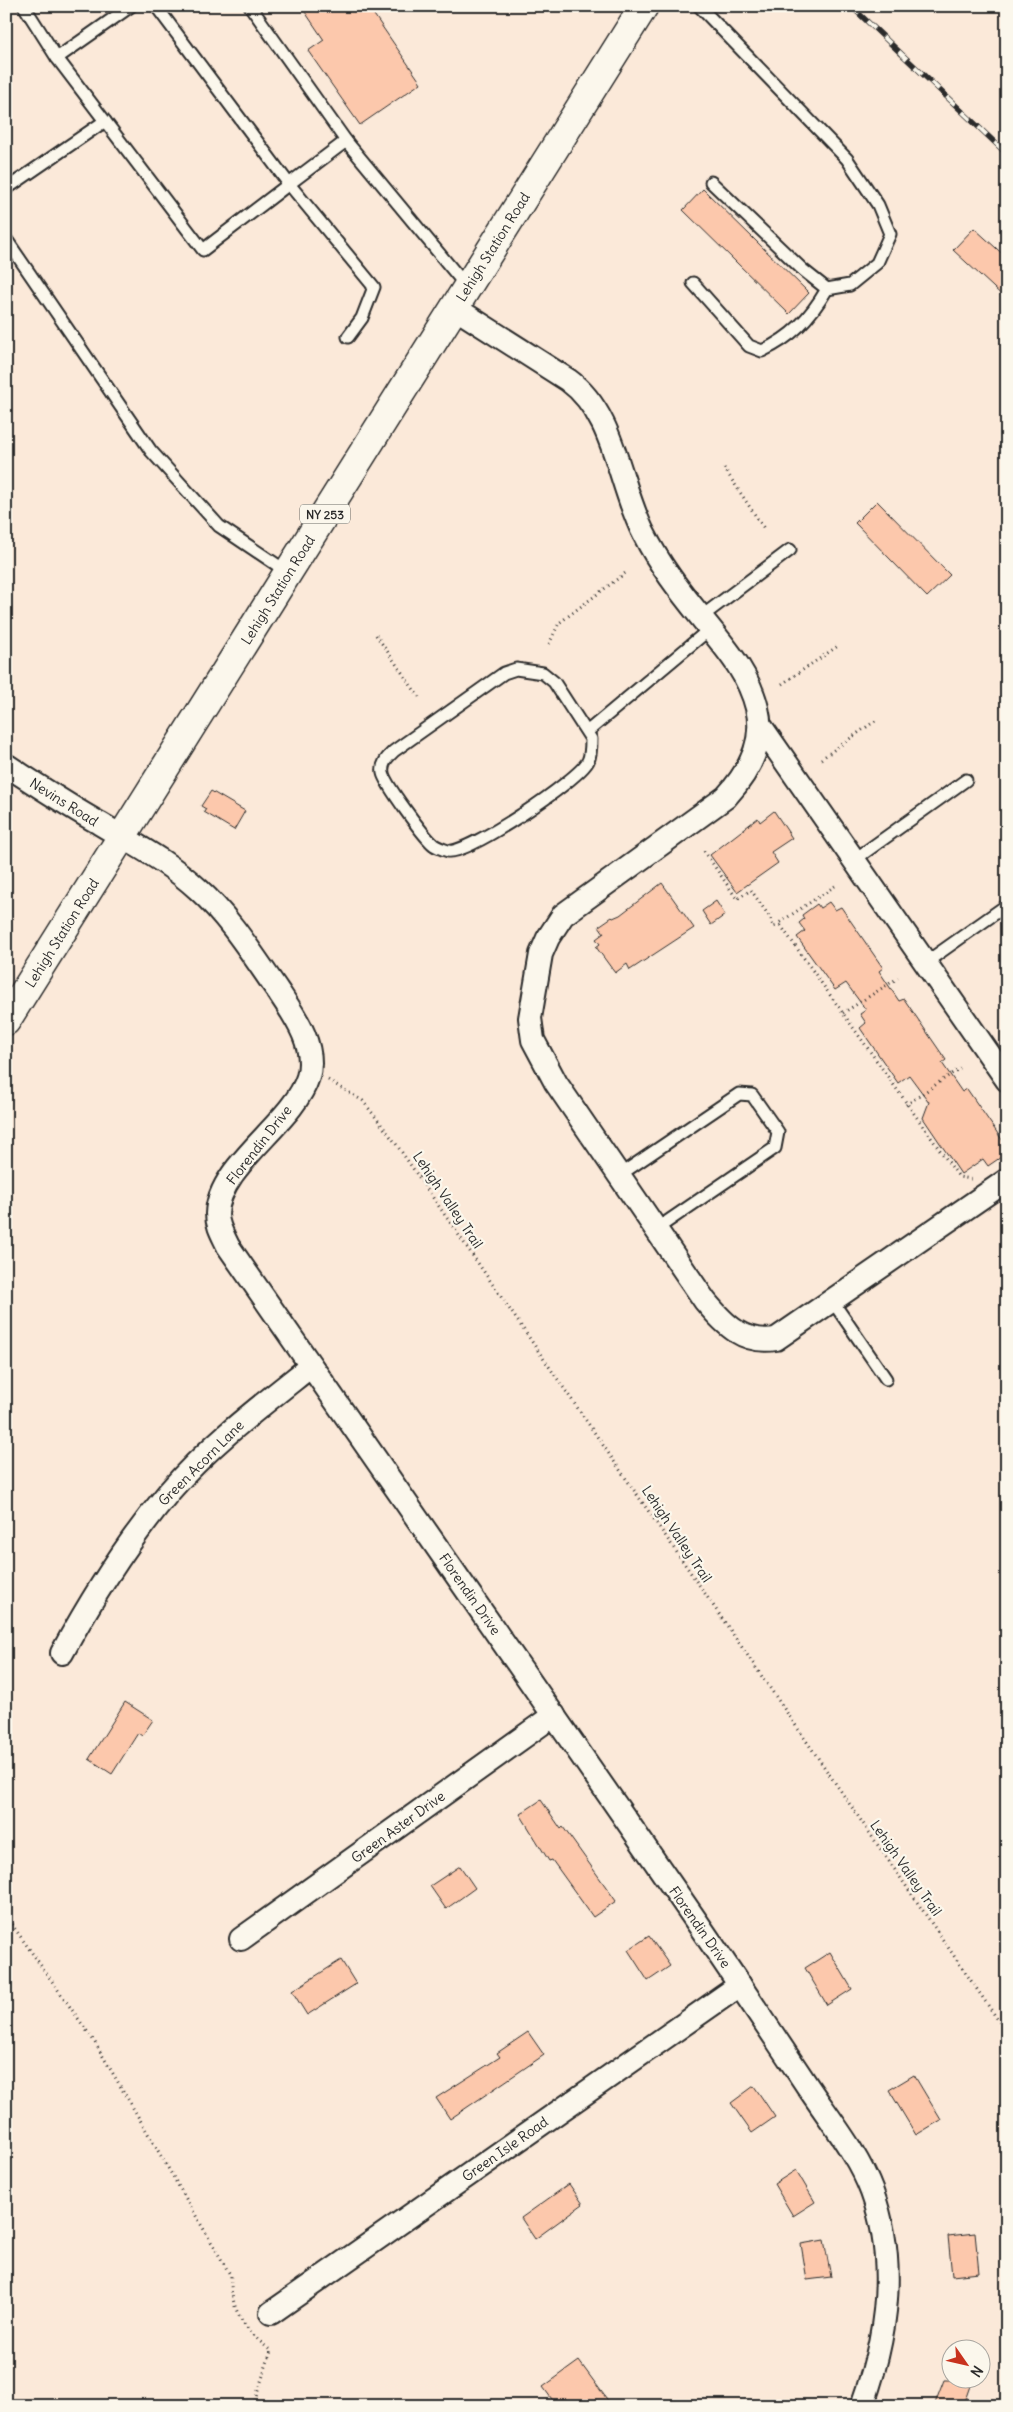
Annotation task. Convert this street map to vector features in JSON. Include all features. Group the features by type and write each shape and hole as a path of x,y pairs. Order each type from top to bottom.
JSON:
{"main road":[{"name":"Lehigh Station Road","path":"6,1021 461,298 637,9"}],"street":[{"path":"461,298 581,389 606,430 634,515 643,534 669,577 744,674 757,708 760,725 757,748 750,765 740,782 726,797 563,915 548,938 541,954 530,1018 533,1040 556,1083 654,1230 726,1326 739,1333 764,1341 776,1339 833,1302 1007,1180"},
{"path":"760,725 925,963 1003,1068"},
{"name":"Nevins Road","path":"6,765 62,802 122,837"},
{"name":"Florendin Drive","path":"122,837 150,852 200,891 243,941 295,1016 306,1041 309,1068 308,1078 290,1106 234,1174 222,1194 217,1213 219,1228 228,1246 740,1985 855,2157 872,2190 881,2224 887,2264 887,2304 881,2342 872,2378 862,2406"},
{"name":"Green Acorn Lane","path":"62,1653 93,1597 135,1534 170,1491 219,1443 311,1366"},
{"name":"Green Aster Drive","path":"241,1939 554,1715"},
{"name":"Green Isle Road","path":"271,2313 740,1985"}],"lane":[{"path":"24,6 57,58 203,250 346,142"},
{"path":"57,58 131,6"},
{"path":"156,6 289,184 374,287 362,318 348,337"},
{"path":"250,6 346,142 461,298"},
{"path":"699,6 847,159 878,205 890,234 877,263 850,286 826,289"},
{"path":"6,189 104,121"},
{"path":"711,182 826,289"},
{"path":"6,239 151,450 219,526 288,573"},
{"path":"693,283 749,346 762,351 782,340 813,313 826,289"},
{"path":"588,731 706,623 790,550"},
{"path":"516,669 543,673 554,682 588,731 592,739 591,751 588,762 580,772 493,833 465,848 450,851 434,845 391,790 383,773 384,761 394,751 504,673 516,669"},
{"path":"854,860 966,780"},
{"path":"925,963 1007,905"},
{"path":"618,1176 739,1094 752,1094 778,1132 775,1148 654,1230"},
{"path":"833,1302 886,1379"}],"path":[{"path":"724,468 765,530"},
{"path":"549,644 559,623 628,571"},
{"path":"376,635 418,697"},
{"path":"782,684 838,646"},
{"path":"821,759 878,719"},
{"path":"704,851 737,899 751,890 771,919 773,928 781,925"},
{"path":"834,886 779,923 959,1177 976,1180"},
{"path":"843,1013 898,978"},
{"name":"Lehigh Valley Trail","path":"309,1068 363,1101 394,1141 1007,2033"},
{"path":"906,1104 960,1068"},
{"path":"6,1916 94,2041 231,2276 230,2296 242,2322 255,2338 271,2351 253,2406"}],"building":[{"path":"301,6 368,6 421,83 360,125 308,51 324,40"},
{"path":"703,189 809,293 789,314 683,210"},
{"path":"974,228 1007,258 1007,300 953,250"},
{"path":"877,501 950,575 927,597 855,523"},
{"path":"211,791 245,811 234,830 204,812 206,809 201,806"},
{"path":"774,811 792,838 771,852 778,863 737,892 710,855 758,818 760,822"},
{"path":"662,883 694,928 630,970 627,964 615,973 596,947 600,944 596,939 604,933 599,926 612,917 620,915"},
{"path":"716,901 725,915 711,925 702,911"},
{"path":"829,902 835,910 841,907 883,968 879,971 899,1001 904,999 946,1060 942,1063 962,1092 967,1089 1007,1147 1007,1153 988,1166 983,1159 961,1174 923,1118 929,1102 909,1075 898,1083 860,1028 866,1023 860,1014 866,1010 846,983 835,990 797,937 805,931 799,923 804,919 802,915 817,904 820,908"},
{"path":"125,1702 153,1720 142,1736 138,1733 112,1774 89,1759"},
{"path":"541,1800 561,1829 563,1827 616,1901 593,1917 552,1860 549,1861 520,1814"},
{"path":"460,1866 475,1888 446,1909 430,1886"},
{"path":"649,1936 670,1966 648,1981 628,1950"},
{"path":"830,1952 852,1989 827,2005 805,1968"},
{"path":"341,1960 356,1984 307,2015 292,1991"},
{"path":"528,2032 544,2055 450,2119 436,2098 500,2057 497,2053"},
{"path":"914,2075 941,2120 916,2135 889,2090"},
{"path":"754,2086 775,2117 752,2133 731,2103"},
{"path":"796,2170 815,2202 793,2216 774,2184"},
{"path":"569,2184 583,2204 535,2239 521,2218"},
{"path":"975,2233 979,2273 952,2276 948,2236"},
{"path":"824,2240 831,2277 807,2280 801,2244"},
{"path":"579,2361 612,2406 557,2406 543,2387"},
{"path":"940,2390 969,2390 963,2406 934,2406"}],"railway":[{"path":"851,6 1007,154"}]}
